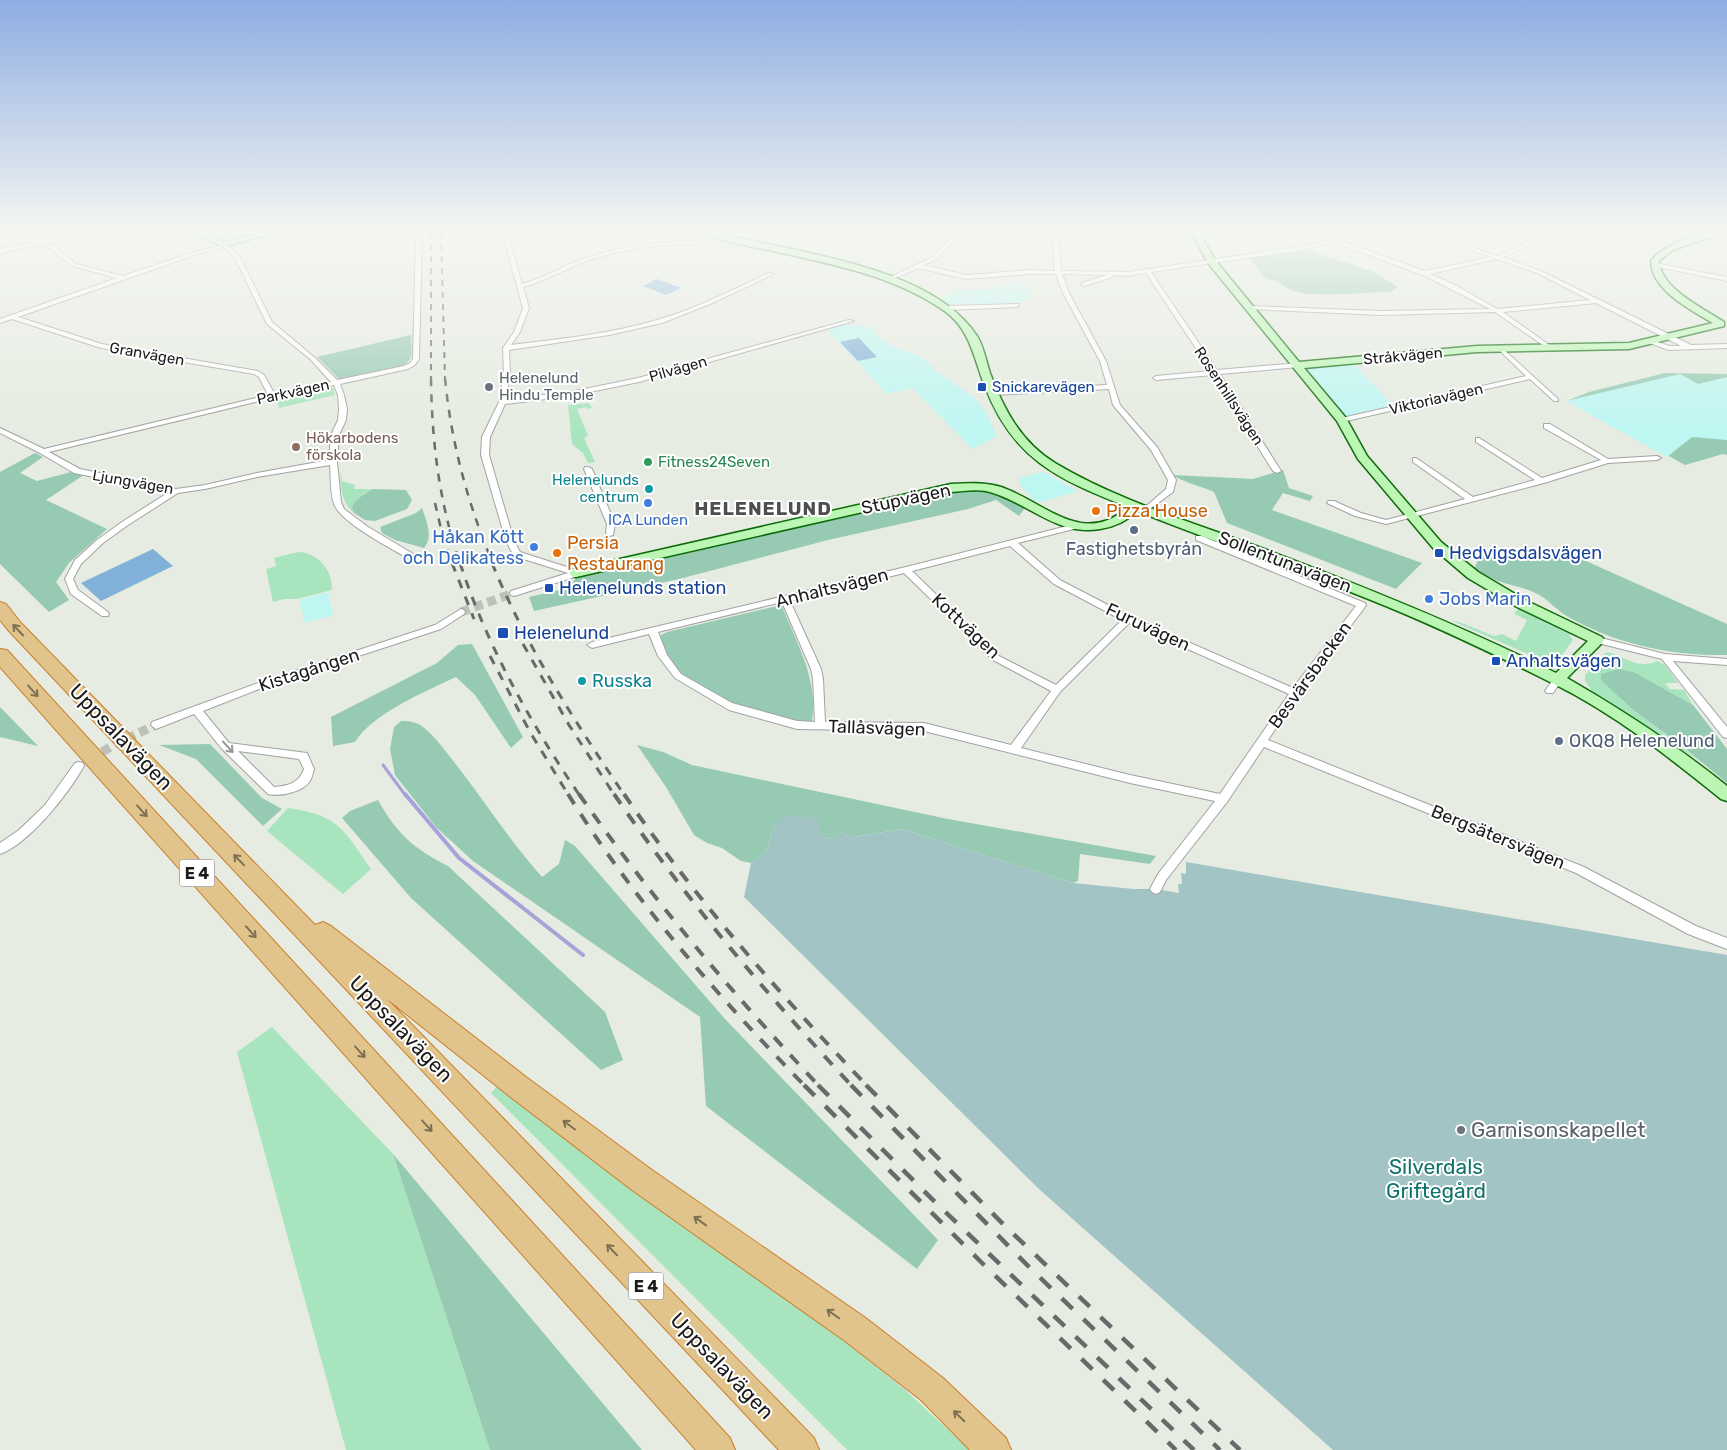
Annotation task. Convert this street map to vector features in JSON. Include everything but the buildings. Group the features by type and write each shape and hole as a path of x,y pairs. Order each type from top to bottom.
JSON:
{"highway":[{"name":"Uppsalavägen","path":"0,608 22,634 802,1450"},
{"name":"Uppsalavägen","path":"0,655 718,1450"},
{"path":"273,896 388,983 517,1086 611,1156 730,1243 856,1330 932,1389 994,1450"},
{"path":"531,1242 700,1450"}],"street":[{"path":"0,321 61,300"},
{"path":"258,300 270,323 312,358 336,383 341,394 342,420 335,435 333,462 337,502 341,510 365,529 412,557"},
{"name":"Parkvägen","path":"43,450 272,396 406,368 413,364 416,359 417,300"},
{"path":"524,300 526,308 517,332 506,348 507,374 502,402 486,437 485,455 510,541 516,554 576,574"},
{"path":"506,348 613,333 644,326 716,300"},
{"name":"Sollentunavägen","path":"933,300 947,308 972,337 993,394 1007,425 1033,454 1082,482 1141,507 1366,593 1455,630 1553,685 1598,703 1661,742 1727,795"},
{"path":"1070,300 1103,361 1117,404 1154,449 1172,480 1170,490 1141,507"},
{"name":"Rosenhillsvägen","path":"1166,300 1278,471"},
{"path":"1244,300 1342,420 1362,457 1410,515 1436,545 1473,575 1522,604 1597,640 1665,657 1727,662"},
{"path":"1476,300 1497,311 1550,348"},
{"name":"Stråkvägen","path":"1684,300 1724,327"},
{"path":"1251,308 1353,314 1497,311 1553,307 1597,301 1691,348"},
{"path":"947,308 1017,304"},
{"name":"Granvägen","path":"12,317 101,346 256,372 262,376 272,396"},
{"name":"Pilvägen","path":"502,402 570,394 639,380 851,321"},
{"name":"Stråkvägen","path":"1156,378 1478,349 1629,346 1724,327"},
{"name":"Stråkvägen","path":"1651,342 1669,348 1727,346"},
{"path":"1502,350 1556,400"},
{"name":"Viktoriavägen","path":"1342,420 1530,377"},
{"path":"993,394 1110,387"},
{"path":"1547,426 1607,461"},
{"name":"Ljungvägen","path":"0,430 43,450 53,458 77,471 176,491 333,462"},
{"path":"1479,440 1541,481"},
{"path":"1331,503 1386,522 1541,481 1607,461 1657,458"},
{"path":"1416,460 1471,499"},
{"path":"588,469 611,524 610,533"},
{"name":"Stupvägen","path":"576,574 951,488 985,487 997,490 1034,508 1056,522 1071,527 1099,526 1118,520 1141,507"},
{"path":"105,614 74,592 69,579 77,563 134,517 176,491"},
{"name":"Anhaltsvägen","path":"592,645 906,570 1071,527"},
{"name":"Besvärsbacken","path":"1156,889 1162,877 1223,799 1295,693 1362,605 1199,538"},
{"name":"Furuvägen","path":"1012,543 1057,582 1128,619 1295,693"},
{"name":"Kottvägen","path":"906,570 996,658 1057,690"},
{"path":"514,593 576,574"},
{"path":"785,599 816,669 820,725"},
{"name":"Kistagången","path":"156,725 264,684 438,627 460,612"},
{"path":"1014,749 1057,690 1128,619"},
{"name":"Tallåsvägen","path":"652,630 663,656 678,676 703,693 728,706 797,725 924,728 1130,779 1223,799"},
{"path":"1553,685 1597,640"},
{"path":"1665,657 1727,734"},
{"path":"196,710 226,746 272,791 288,790 306,780 310,769 303,756 226,746"},
{"name":"Bergsätersvägen","path":"1263,742 1580,870 1692,930 1727,944"},
{"path":"0,849 23,833 49,808 78,766"}],"green space":[{"path":"411,335 412,351 410,359 399,367 378,373 339,379 317,357"},
{"path":"1665,373 1727,374 1727,455 1723,454 1685,465 1569,400 1589,392"},
{"path":"328,386 333,388 335,395 279,408 277,397"},
{"path":"589,403 592,408 577,409 588,436 584,438 595,462 588,463 583,453 572,444 568,405"},
{"path":"35,453 43,457 20,473 37,481 75,471 84,475 46,500 107,529 69,563 56,582 69,600 49,612 0,564 0,472"},
{"path":"1283,470 1289,488 1313,496 1310,501 1283,493 1272,510 1422,563 1396,589 1227,523 1214,492 1173,475 1253,479"},
{"path":"340,471 342,481 355,485 354,489 373,489 363,494 353,507 354,513 344,499"},
{"path":"373,489 406,490 412,500 407,509 375,521 365,520 354,513 352,507 358,499"},
{"path":"954,489 995,493 1025,508 1019,516 996,500 968,509 828,540 679,579 534,611 529,597 568,588 578,576"},
{"path":"422,508 429,534 424,548 395,540 382,533 380,527 416,513"},
{"path":"298,552 312,556 323,564 330,576 332,590 297,599 284,599 273,602 266,569 276,566 274,558"},
{"path":"1480,556 1577,557 1727,624 1727,655 1706,655 1664,650 1623,641 1603,634 1565,615 1536,593 1498,581 1474,569"},
{"path":"782,606 810,678 813,707 812,722 773,718 734,706 715,697 683,674 664,651 661,635 667,632"},
{"path":"1518,609 1569,634 1573,640 1562,655 1555,660 1539,659 1450,620 1494,636 1502,634 1516,641 1527,620 1514,614"},
{"path":"472,644 523,737 511,748 475,695 456,677 415,696 387,713 374,722 355,742 333,746 331,717 437,663 458,645"},
{"path":"1607,652 1632,662 1643,664 1657,661 1665,665 1678,683 1665,683 1670,689 1684,690 1693,705 1634,672 1619,669 1621,699 1704,764 1592,691 1585,681 1585,675"},
{"path":"1619,669 1634,672 1693,705 1727,749 1727,783 1632,709 1601,680 1601,674"},
{"path":"0,707 38,746 0,737"},
{"path":"401,721 418,724 433,736 520,851 542,877 559,864 565,840 575,846 725,1019 938,1240 917,1269 706,1106 700,1017 473,861 436,827 395,775 390,749 394,727"},
{"path":"210,744 262,798 282,809 263,826 196,759 159,745"},
{"path":"637,745 663,752 692,765 948,819 1156,856 1150,864 1080,854 1078,881 1073,883 902,829 854,837 841,832 834,839 822,837 819,831 773,827 768,848 758,859 751,863 741,861 722,848 707,843 694,835 666,787"},
{"path":"378,800 392,822 407,839 425,853 448,866 605,1012 623,1060 601,1070 411,898 342,818 350,811"},
{"path":"288,808 319,815 330,820 346,834 371,869 343,894 267,831"},
{"name":"Silverdals Griftegård","path":"804,816 820,820 819,831 822,837 833,839 841,832 855,837 902,829 1073,883 1133,889 1156,889 1179,893 1178,884 1182,884 1181,873 1186,874 1186,862 1727,955 1727,1450 1333,1450 1040,1190 744,897 751,863 758,859 768,848 773,827 783,817"},
{"path":"272,1027 393,1154 490,1450 346,1450 237,1052"},
{"path":"499,1084 839,1337 903,1388 970,1450 847,1450 491,1093"},
{"path":"393,1154 642,1450 490,1450"}],"shaded area":[{"path":"941,300 975,300 956,304 946,303"},
{"path":"976,300 1026,300 1019,303 964,306 962,304"},
{"path":"839,324 870,327 877,336 891,345 923,358 936,371 976,399 987,414 997,436 973,449 911,388 887,394 826,329"},
{"path":"859,338 877,357 858,361 840,342"},
{"path":"1353,364 1393,405 1346,417 1306,367"},
{"path":"1680,374 1698,384 1727,377 1727,440 1692,437 1667,457 1566,401"},
{"path":"1043,472 1078,491 1042,502 1035,501 1019,484 1019,478"},
{"path":"153,549 173,566 101,601 81,583"},
{"path":"328,592 333,615 305,623 300,600"}],"waterway":[{"path":"383,765 406,796"},
{"path":"405,794 459,858 583,955"}],"tunnel":[{"path":"461,612 514,593"},
{"path":"90,759 117,743 156,725"}],"railway":[{"path":"431,300 431,378"},
{"path":"443,300 445,380"},
{"path":"431,378 433,426 438,472 447,518 460,564"},
{"path":"445,378 456,450 468,496 493,564"},
{"path":"435,503 444,542 453,564"},
{"path":"452,563 474,619"},
{"path":"460,563 483,624 512,684 544,741 580,796"},
{"path":"492,563 505,594 552,683 625,796"},
{"path":"523,644 569,725 615,796"},
{"path":"490,656 530,732 569,796"},
{"path":"568,794 620,871 679,946 741,1018 805,1086"},
{"path":"579,794 635,871 694,945 819,1086"},
{"path":"614,794 669,871 728,945 789,1017 852,1086"},
{"path":"624,794 651,833 709,908 802,1016 867,1086"},
{"path":"851,1085 1031,1269 1220,1450"},
{"path":"866,1085 1004,1225 1240,1450"},
{"path":"805,1086 981,1262 1176,1450"},
{"path":"819,1086 935,1202 1194,1450"}],"place":[{"name":"Helenelund Hindu Temple","path":"489,387"},
{"name":"Snickarevägen","path":"982,387"},
{"name":"Hökarbodens förskola","path":"296,447"},
{"name":"Fitness24Seven","path":"648,462"},
{"name":"Helenelunds centrum","path":"649,489"},
{"name":"ICA Lunden","path":"648,503"},
{"name":"Pizza House","path":"1096,511"},
{"name":"Fastighetsbyrån","path":"1134,530"},
{"name":"Håkan Kött och Delikatess","path":"534,547"},
{"name":"Persia Restaurang","path":"557,553"},
{"name":"Hedvigsdalsvägen","path":"1439,553"},
{"name":"Helenelunds station","path":"549,588"},
{"name":"Jobs Marin","path":"1429,599"},
{"name":"Helenelund","path":"503,633"},
{"name":"Anhaltsvägen","path":"1496,661"},
{"name":"Russka","path":"582,681"},
{"name":"OKQ8 Helenelund","path":"1559,741"},
{"name":"Garnisonskapellet","path":"1461,1130"}],"district":[{"name":"HELENELUND","path":"763,508"}]}
